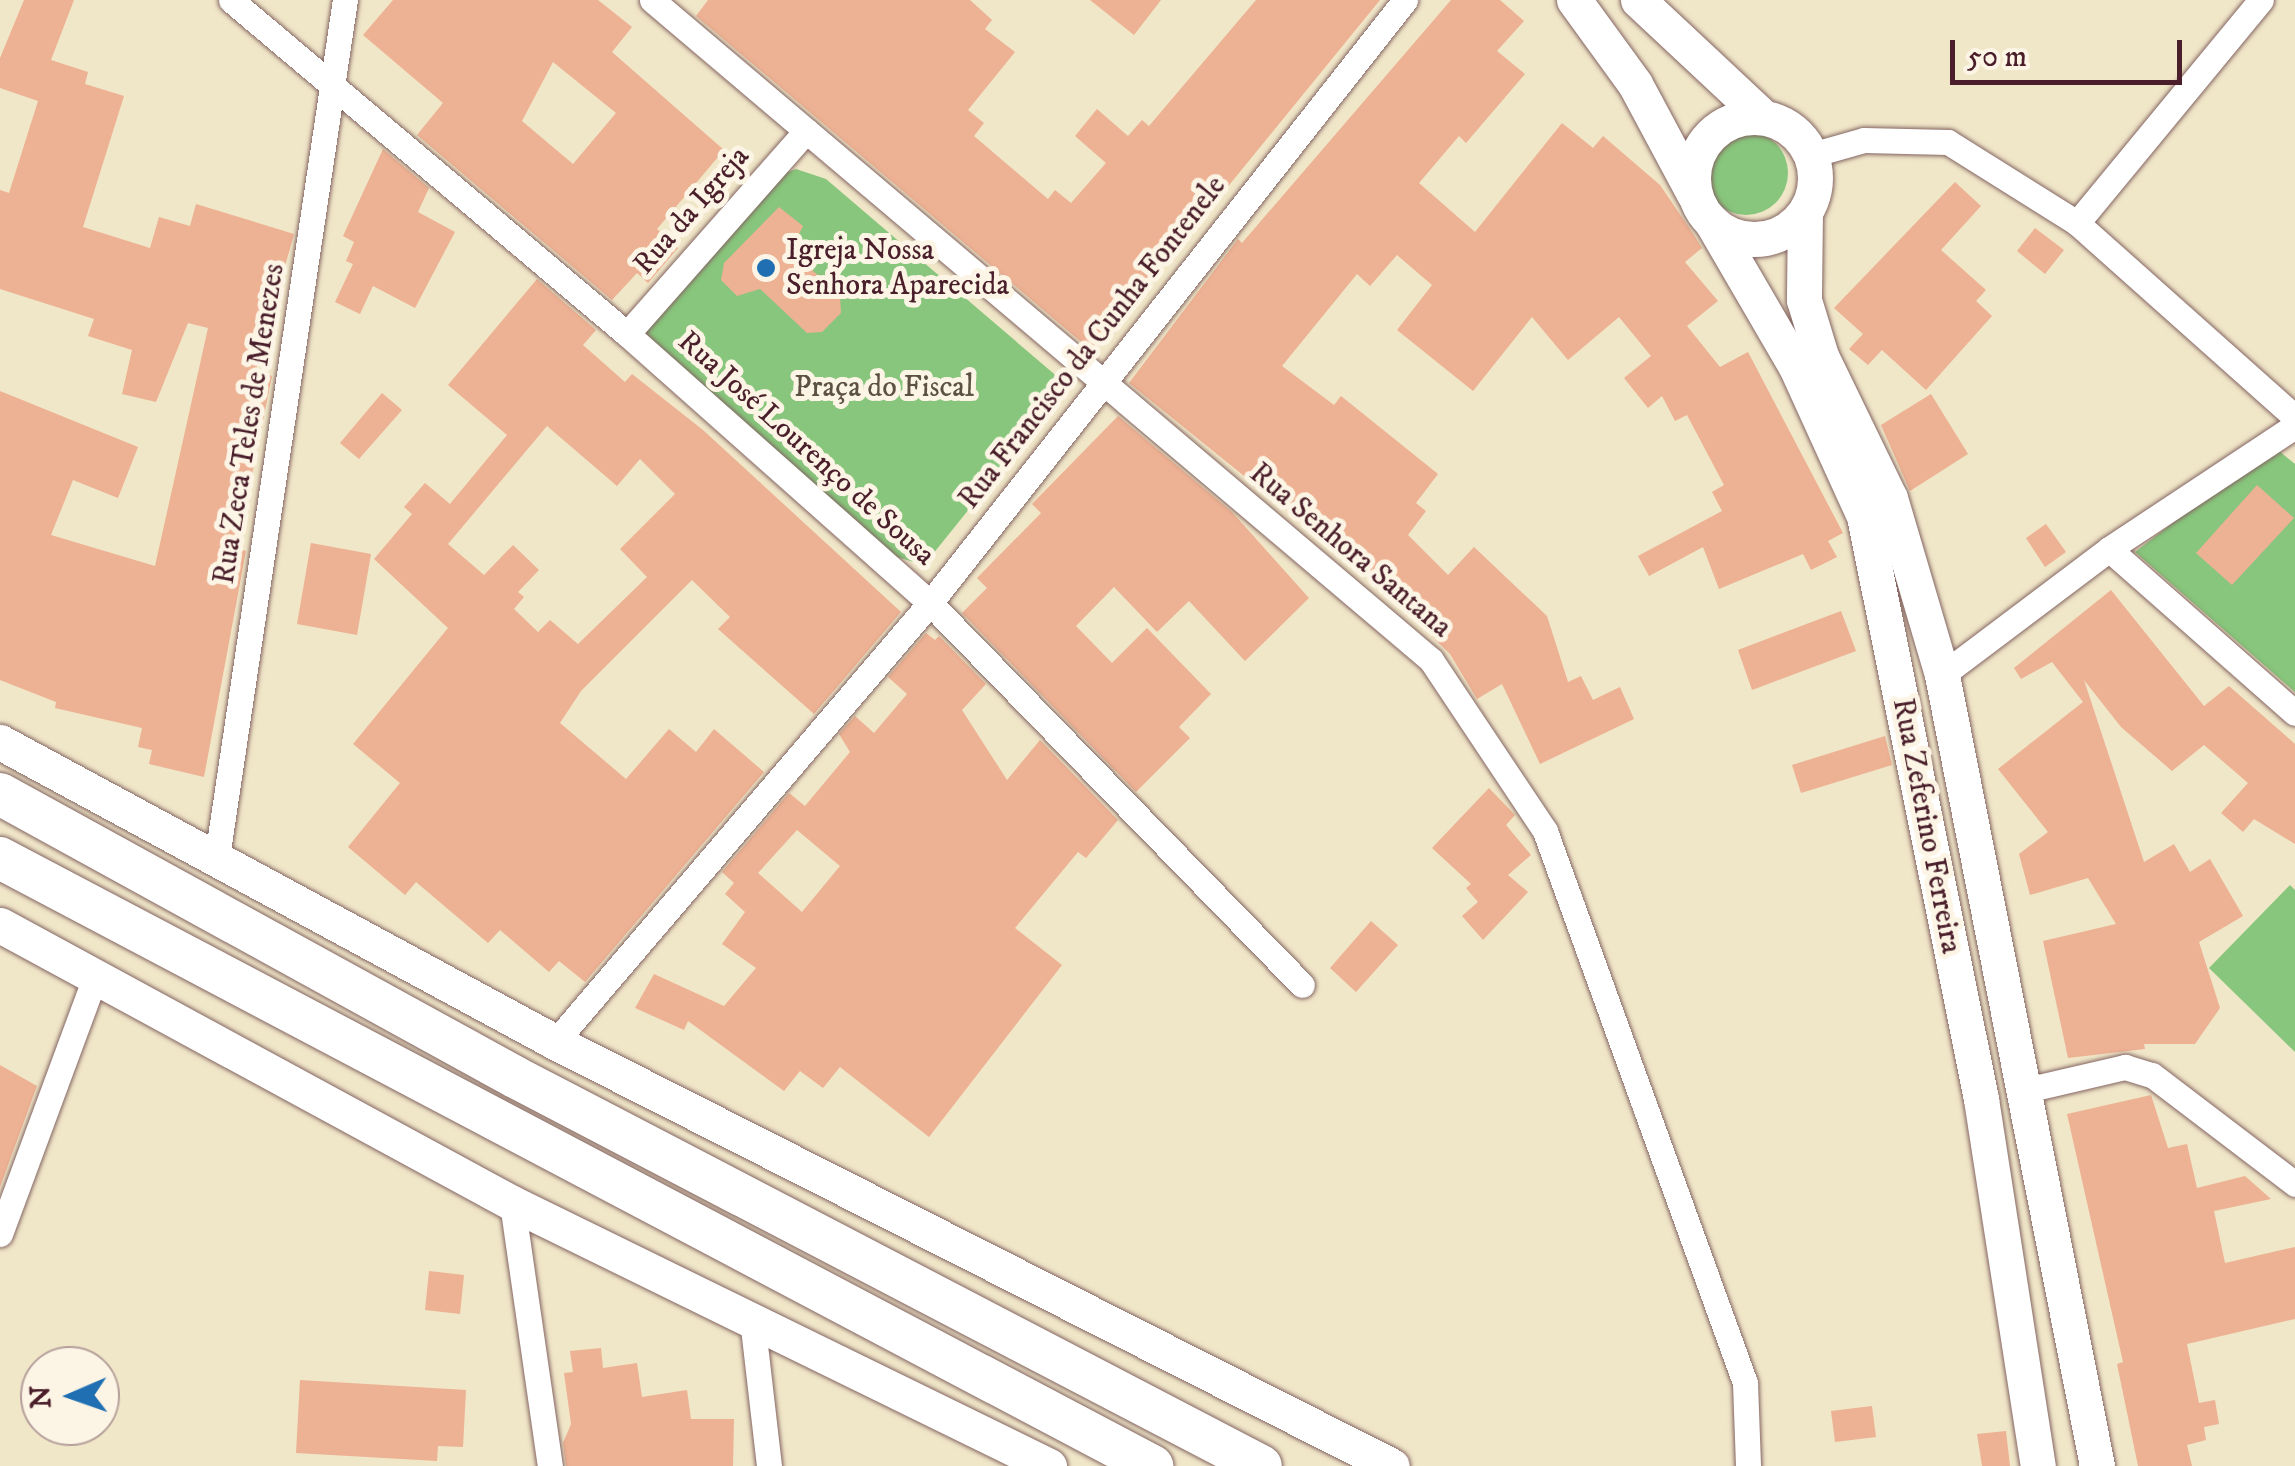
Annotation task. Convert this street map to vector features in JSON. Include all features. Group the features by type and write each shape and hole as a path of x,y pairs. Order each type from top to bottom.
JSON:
{"highway":[{"path":"0,794 838,1248 1262,1466"},
{"path":"0,858 1152,1466"}],"main road":[{"name":"Rua Zeferino Ferreira","path":"1574,0 1634,84 1796,367 1864,516 1981,1100 2038,1466"},
{"path":"1638,0 1763,117 1785,124 1811,155 1816,175 1806,212 1778,235 1742,238 1704,210 1696,157 1707,139 1723,125 1763,117"},
{"name":"Rua Zeferino Ferreira","path":"1806,212 1804,300 1821,356 1890,498 1942,675 2097,1466"},
{"path":"0,742 555,1042 1392,1466"},
{"path":"0,926 512,1203 752,1320 993,1450 1049,1466"},
{"path":"2027,1414 2084,1400"}],"street":[{"name":"Rua José Lourenço de Sousa","path":"232,0 627,334 930,602 1302,984"},
{"name":"Rua Zeca Teles de Menezes","path":"217,857 346,0"},
{"name":"Rua Senhora Santana","path":"652,0 685,10 806,131 1431,660 1545,831 1745,1383 1748,1466"},
{"name":"Rua Francisco da Cunha Fontenele","path":"555,1042 930,602 1406,0"},
{"path":"2076,223 2261,0"},
{"name":"Rua da Igreja","path":"627,334 806,131"},
{"path":"1811,155 1864,140 1948,142 2076,223 2295,417"},
{"path":"1942,675 2109,550 2295,426"},
{"path":"2109,550 2295,713"},
{"path":"0,1234 95,978"},
{"path":"2026,1090 2125,1067 2152,1075 2295,1184"},
{"path":"512,1203 550,1466"},
{"path":"752,1320 768,1466"}],"green space":[{"path":"1746,131 1762,134 1776,143 1785,157 1785,189 1776,203 1762,212 1746,215 1730,212 1716,203 1707,189 1704,173 1707,157 1716,143 1730,134"},
{"name":"Praça do Fiscal","path":"796,169 826,179 1060,379 1061,395 924,565 890,555 644,333 780,175"},
{"path":"2273,446 2295,464 2295,692 2135,552"},
{"path":"2290,885 2295,890 2295,1052 2209,968"}],"building":[{"path":"24,0 74,0 51,60 88,72 85,84 124,96 83,227 150,248 159,217 190,226 196,204 294,234 256,370 272,376 237,548 246,551 204,777 149,764 152,750 138,747 142,728 55,708 56,702 0,680 0,391 138,447 118,498 73,480 51,535 155,566 208,328 188,323 156,402 122,394 132,350 88,336 94,319 0,289 0,190 9,193 38,101 0,88 0,58"},
{"path":"393,0 598,0 632,27 612,52 724,150 657,229 678,248 648,283 637,273 612,300 417,135 443,103 363,35","holes":["553,62 616,113 573,164 522,121"]},
{"path":"708,0 970,0 992,20 985,29 1015,52 968,110 984,123 974,136 1048,199 1055,190 1071,203 1106,163 1075,136 1097,109 1128,136 1142,120 1149,126 1256,0 1380,0 1093,352 696,16"},
{"path":"1090,0 1161,0 1134,35"},
{"path":"1451,0 1500,0 1524,21 1497,51 1525,74 1466,143 1459,136 1419,183 1475,232 1562,123 1593,148 1603,136 1660,185 1702,248 1685,262 1718,301 1687,326 1720,367 1748,352 1843,533 1828,541 1837,557 1811,570 1803,554 1719,589 1703,547 1649,576 1638,556 1722,511 1712,492 1724,485 1687,415 1675,421 1662,396 1648,408 1624,378 1651,356 1619,317 1568,360 1532,317 1473,391 1397,330 1432,285 1397,255 1370,286 1357,274 1282,366 1334,405 1341,396 1438,474 1416,503 1426,511 1408,535 1448,575 1474,547 1547,616 1568,682 1581,676 1593,700 1620,687 1634,719 1540,764 1502,684 1477,699 1450,654 1379,585 1129,383 1238,239 1242,243"},
{"path":"383,149 429,188 418,212 455,232 415,308 373,286 360,314 335,302 353,264 346,261 354,242 343,236"},
{"path":"1955,182 1981,206 1941,250 1986,290 1976,301 1992,316 1926,390 1882,350 1868,365 1849,349 1863,334 1834,308"},
{"name":"Igreja Nossa Senhora Aparecida","path":"779,207 803,226 791,250 840,296 841,313 822,332 807,333 760,289 737,296 721,280 724,263"},
{"path":"2035,228 2064,250 2045,274 2017,251"},
{"path":"537,279 596,330 583,345 625,382 632,374 703,430 901,612 814,714 718,629 730,617 692,580 581,691 560,723 626,779 669,729 696,752 714,729 764,772 585,982 559,961 549,972 500,930 488,943 416,882 405,895 348,847 400,783 353,744 448,628 374,559 412,514 404,507 425,483 450,504 507,435 448,385","holes":["547,426 617,486 640,459 675,494 620,549 647,577 578,644 550,620 538,632 514,609 524,597 518,592 539,570 513,545 484,575 448,544"]},
{"path":"382,393 402,410 359,459 340,443"},
{"path":"1931,394 1968,454 1910,491 1881,425"},
{"path":"1118,416 1232,512 1309,598 1245,661 1189,601 1157,632 1114,587 1076,626 1112,663 1147,628 1211,694 1179,727 1190,738 1136,792 962,613 987,588 977,578 1041,513 1032,504"},
{"path":"2257,485 2294,518 2232,585 2196,553"},
{"path":"2046,524 2066,552 2045,567 2026,538"},
{"path":"311,543 371,554 357,635 297,624"},
{"path":"2111,590 2204,706 2229,686 2295,744 2295,844 2254,819 2243,832 2221,813 2248,783 2204,745 2172,771 2121,727 2084,680 2144,862 2174,844 2190,872 2210,859 2243,916 2199,942 2220,1008 2195,1044 2144,1044 2145,1049 2068,1058 2043,941 2116,924 2088,878 2030,895 2019,854 2048,832 1998,769 2083,702 2052,662 2021,679 2014,668"},
{"path":"1841,611 1856,651 1752,690 1738,650"},
{"path":"926,633 935,640 939,636 986,684 962,710 1007,780 1040,740 1118,820 1086,858 1078,852 1015,928 1062,965 929,1137 840,1067 823,1088 800,1071 784,1091 688,1021 684,1030 635,1008 654,974 724,1006 756,968 722,944 745,912 725,894 734,883 722,872 789,793 805,806 850,752 839,734 855,716 874,733 907,694 888,677","holes":["797,830 840,866 802,912 758,873"]},
{"path":"1885,736 1892,765 1801,793 1792,765"},
{"path":"1489,788 1515,815 1506,825 1531,855 1508,875 1528,892 1483,940 1462,916 1478,902 1466,888 1471,884 1432,848"},
{"path":"1371,921 1398,945 1356,992 1330,968"},
{"path":"0,1065 37,1086 0,1187"},
{"path":"2151,1095 2168,1148 2187,1144 2197,1188 2245,1176 2271,1199 2214,1211 2225,1263 2295,1247 2295,1319 2187,1344 2199,1403 2215,1400 2219,1424 2204,1427 2206,1440 2187,1445 2192,1466 2138,1466 2117,1364 2123,1362 2067,1114"},
{"path":"429,1271 464,1275 460,1314 425,1310"},
{"path":"601,1348 603,1368 637,1363 642,1397 687,1390 691,1419 734,1419 733,1466 566,1466 563,1443 571,1424 564,1373 573,1372 570,1351"},
{"path":"300,1380 466,1390 463,1447 438,1446 437,1461 296,1453"},
{"path":"1872,1406 1876,1437 1835,1442 1831,1411"},
{"path":"2006,1431 2010,1466 1982,1466 1977,1434"}],"place":[{"name":"Igreja Nossa Senhora Aparecida","path":"766,268"}]}
